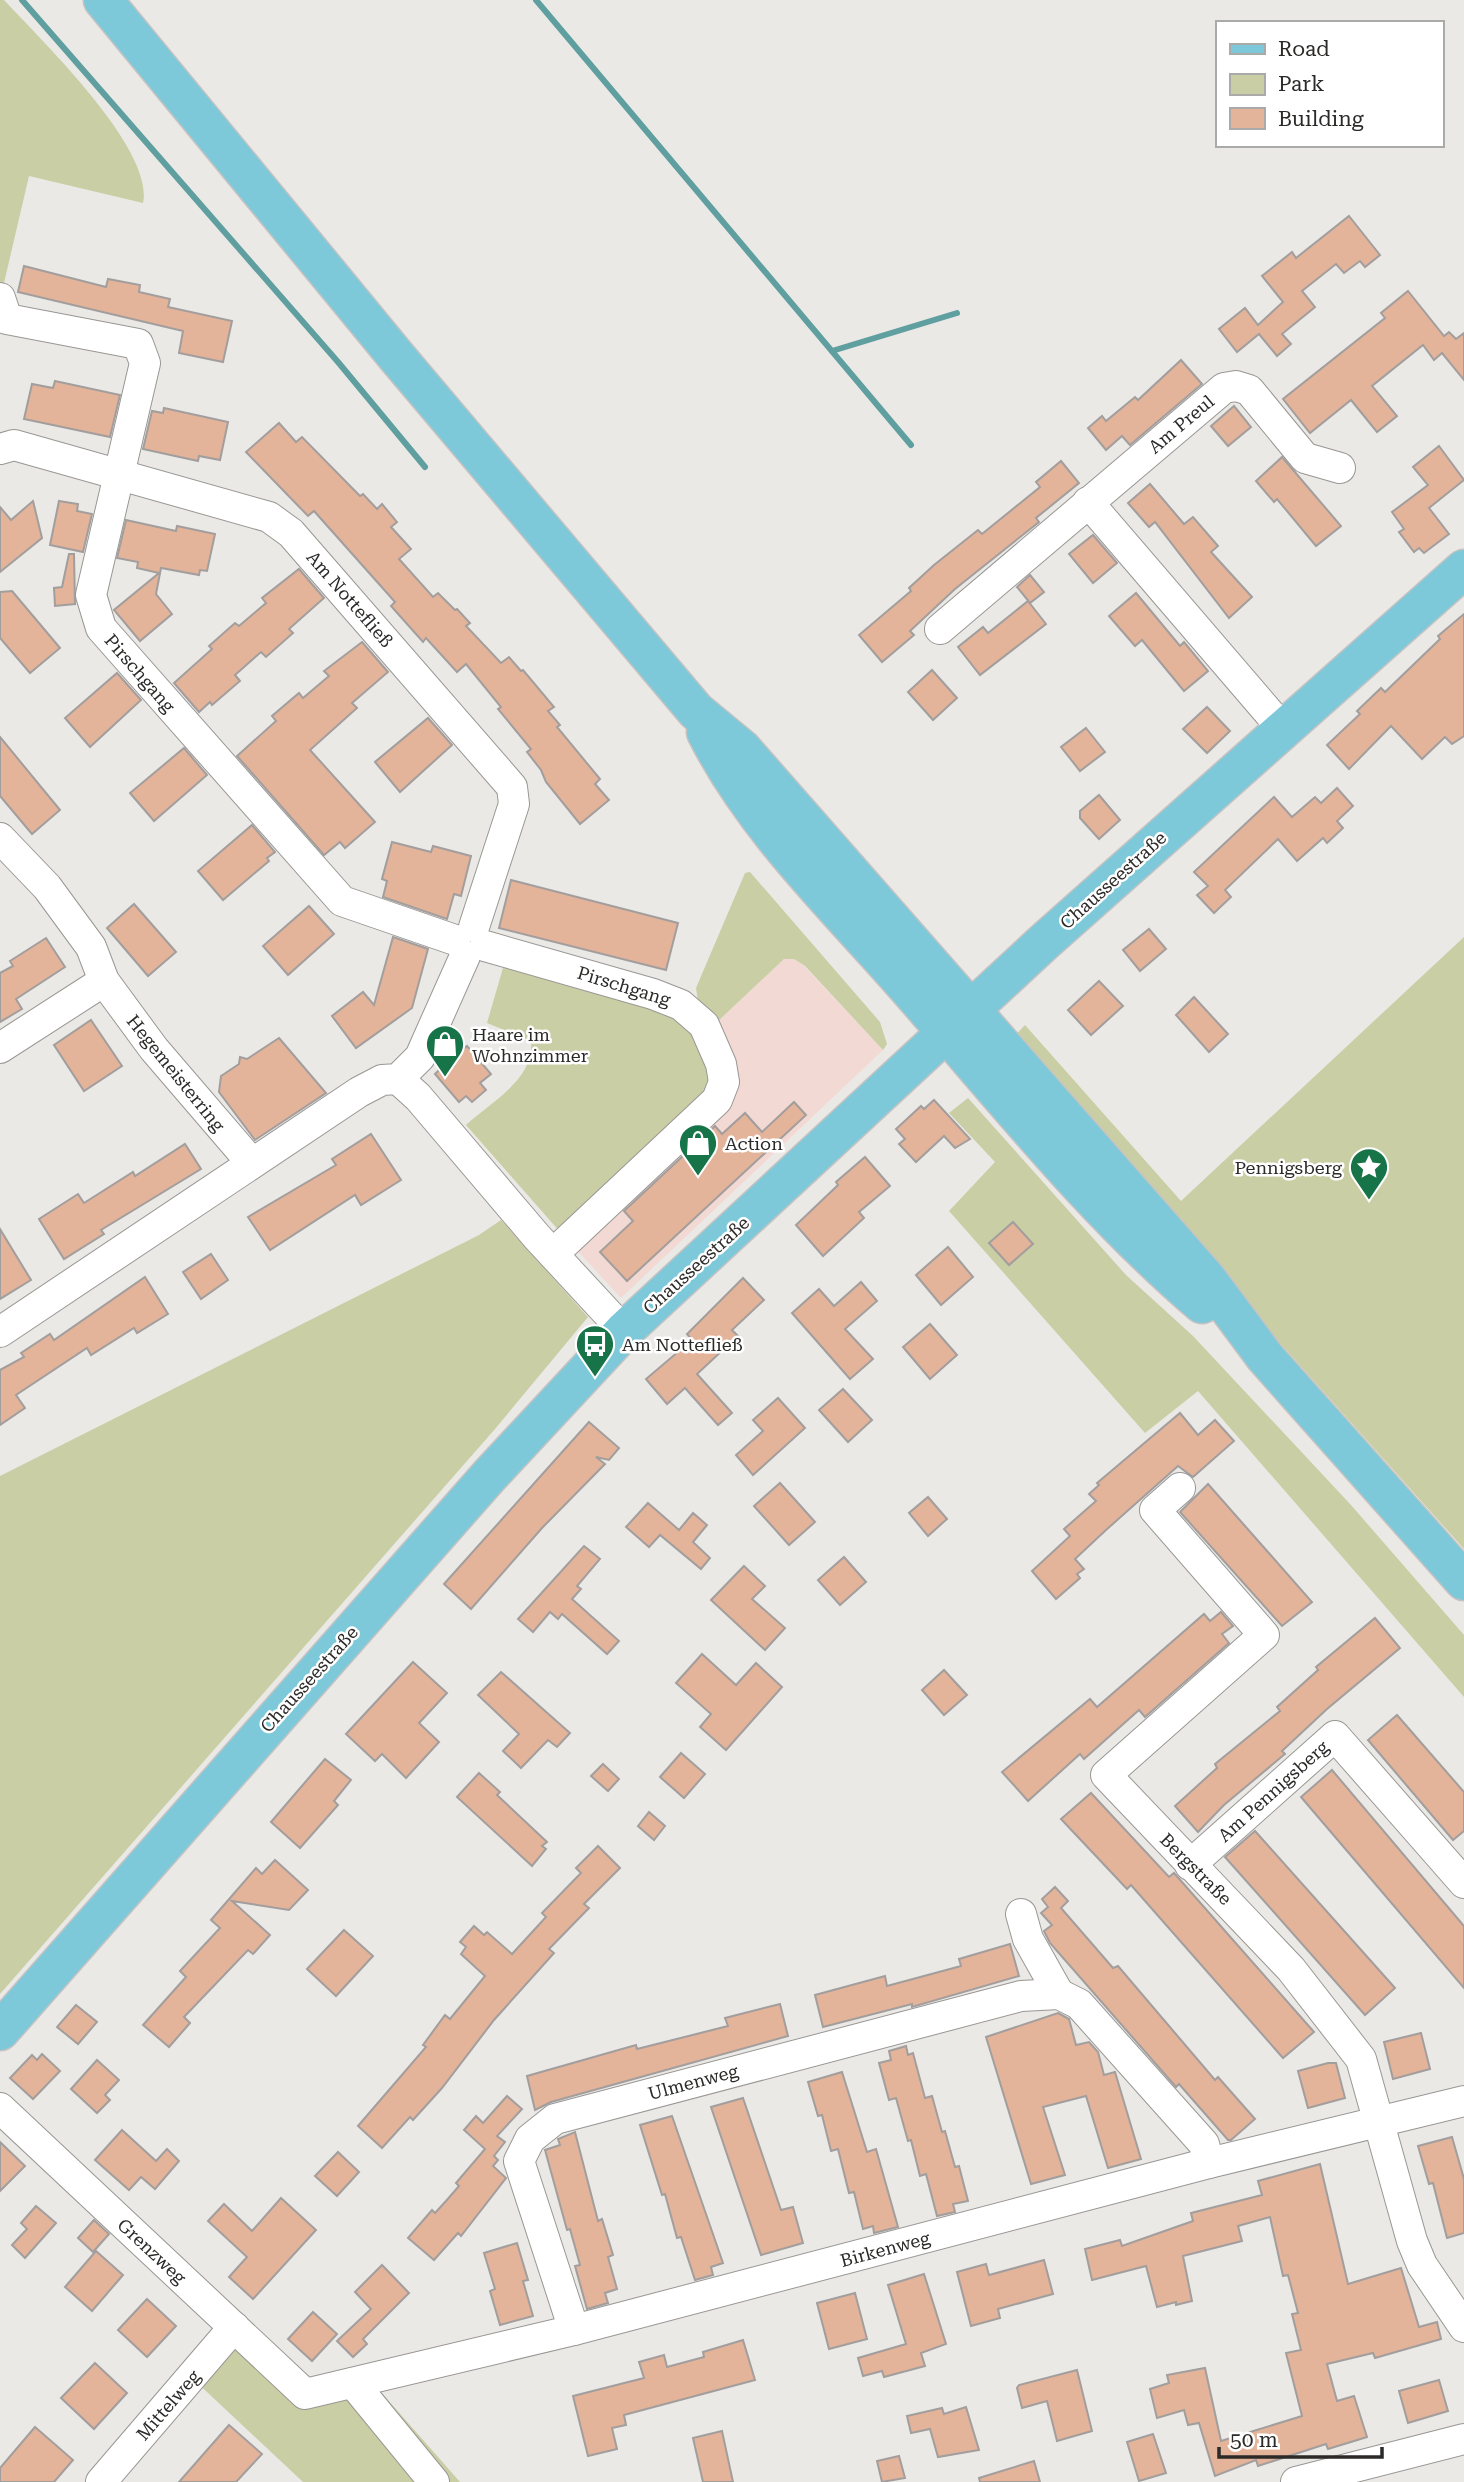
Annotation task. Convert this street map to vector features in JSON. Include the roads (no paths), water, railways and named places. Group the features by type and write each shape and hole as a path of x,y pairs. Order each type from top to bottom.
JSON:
{"main road":[{"path":"103,0 405,366 696,711 723,766 747,800 1207,1279 1265,1357 1464,1581"},
{"name":"Chausseestraße","path":"0,2031 489,1476 624,1331 959,1021 1282,728 1464,569"}],"street":[{"name":"Pirschgang","path":"0,298 7,318 138,344 145,363 91,596 101,628 342,901 470,942 653,993 681,1004 704,1025 721,1064 724,1082 717,1100 553,1254"},
{"name":"Am Preul","path":"940,629 1224,388 1236,386 1249,390 1306,457 1340,468"},
{"name":"Am Nottefließ","path":"0,449 14,445 121,473 269,517 291,533 512,787 514,804 470,942 420,1057 398,1079"},
{"path":"1088,502 1282,728"},
{"name":"Hegemeisterring","path":"0,838 47,887 91,947 104,981 154,1049 251,1162"},
{"path":"0,1048 104,981"},
{"path":"0,1332 359,1092 382,1080 398,1079 418,1097 553,1254 624,1331"},
{"name":"Bergstraße","path":"1180,1488 1155,1510 1264,1635 1105,1775 1256,1931 1334,2021 1361,2059 1412,2241 1422,2264 1464,2327"},
{"name":"Am Pennigsberg","path":"1190,1865 1335,1736 1464,1884"},
{"path":"1021,1914 1028,1939 1059,1994 1079,2004 1204,2144 1209,2163"},
{"name":"Ulmenweg","path":"574,2330 519,2161 530,2139 555,2119 1021,1996 1059,1994"},
{"name":"Birkenweg","path":"305,2394 574,2330 1209,2163 1464,2101"},
{"name":"Grenzweg","path":"0,2108 305,2394"},
{"name":"Mittelweg","path":"101,2482 234,2327"},
{"path":"353,2383 435,2482"},
{"path":"1296,2482 1464,2439"}],"waterway":[{"path":"22,0 338,362 425,467"},
{"path":"536,0 911,445"},
{"path":"832,351 957,313"}],"place":[{"name":"Haare im Wohnzimmer","path":"445,1078"},
{"name":"Action","path":"698,1177"},
{"name":"Pennigsberg","path":"1369,1201"},
{"name":"Am Nottefließ","path":"595,1378"}]}
